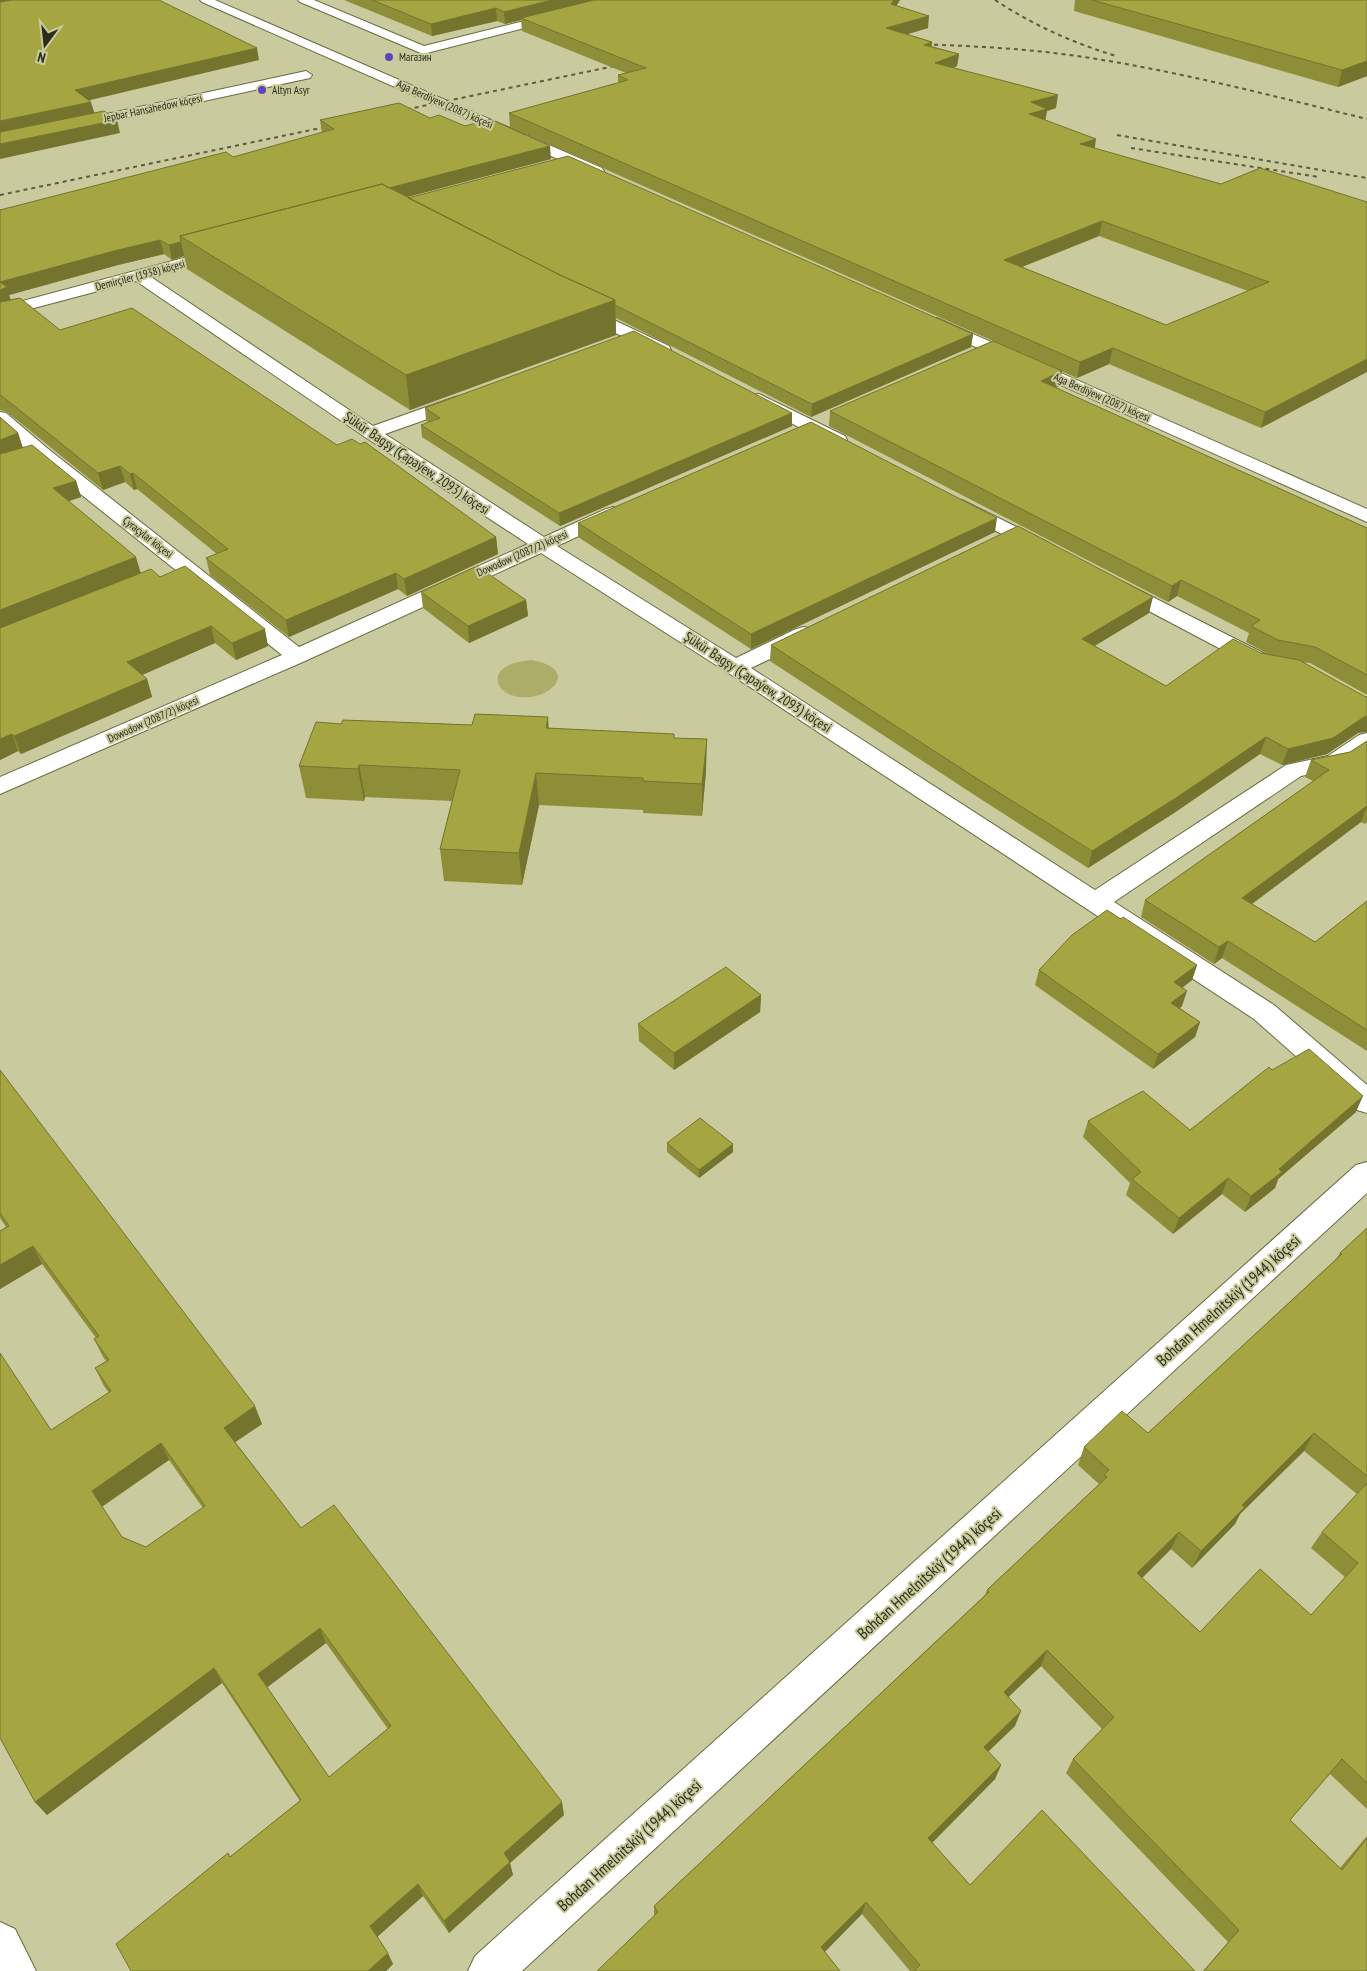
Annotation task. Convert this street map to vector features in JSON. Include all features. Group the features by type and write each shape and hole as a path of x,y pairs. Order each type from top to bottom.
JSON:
{"street":[{"name":"Aga Berdiýew (2087) köçesi","path":"206,0 606,176"},
{"path":"304,0 423,50 622,0"},
{"path":"316,5 339,0"},
{"name":"Jepbar Hansähedow köçesi","path":"0,141 306,74"},
{"path":"551,165 570,160"},
{"name":"Demirçiler (1938) köçesi","path":"0,312 234,250"},
{"name":"Şükür Bagşy (Çapaýew, 2093) köçesi","path":"138,275 371,433 735,667 1094,903 1264,1012 1367,1102"},
{"path":"569,304 636,335 679,358"},
{"name":"Aga Berdiýew (2087) köçesi","path":"920,315 1367,516"},
{"path":"617,342 636,335"},
{"path":"964,359 991,347"},
{"path":"741,390 802,430 855,449"},
{"path":"371,433 478,394"},
{"path":"802,430 838,414"},
{"name":"Çyraçylar köçesi","path":"0,417 32,454 175,570 297,656"},
{"path":"943,496 1004,537 1057,555"},
{"name":"Dowodow (2087/2) köçesi","path":"0,786 297,656 541,544 631,505"},
{"path":"1100,578 1265,663 1274,665"},
{"path":"735,667 825,624"},
{"path":"1094,903 1294,770 1335,762 1367,740"},
{"name":"Bohdan Hmelnitskiý (1944) köçesi","path":"490,1971 1367,1174"},
{"path":"0,1944 14,1971"}],"green space":[{"path":"531,660 547,665 556,671 558,678 547,692 536,696 524,697 511,695 502,689 499,685 498,676 504,668 514,663"}],"building":[{"path":"12,0 159,0 257,48 75,90 91,102 0,121 0,2"},
{"path":"372,0 552,0 504,12 496,8 431,24"},
{"path":"594,0 894,0 891,4 929,16 886,28 932,42 924,45 959,54 935,63 1058,95 1031,102 1047,109 1029,114 1096,139 1080,144 1221,184 1260,168 1367,202 1367,359 1265,412 1113,348 1080,362 509,113 628,80 618,75 646,68 521,18","holes":["1102,221 1269,282 1166,325 1004,260"]},
{"path":"1092,0 1367,0 1367,61 1342,70"},
{"path":"399,103 430,118 439,115 465,126 490,119 550,146 389,188 382,184 180,236 181,242 169,245 160,240 0,282 0,210 226,152 233,157 334,129 320,120"},
{"path":"104,111 117,120 0,144 0,132"},
{"path":"568,156 973,334 812,404 615,305 615,300 560,275 408,198"},
{"path":"382,184 560,275 615,300 406,375 180,236"},
{"path":"0,282 7,287 0,290"},
{"path":"20,298 60,330 132,308 337,445 352,439 360,444 365,442 496,537 404,579 396,573 286,620 206,558 228,549 133,473 130,474 120,466 98,473 0,395 0,302"},
{"path":"634,331 792,413 559,513 421,425 440,418 425,408"},
{"path":"993,341 1062,371 1041,381 1367,528 1367,675 1315,647 1278,640 1251,626 1260,620 1181,580 1172,586 830,411"},
{"path":"0,417 18,433 0,440"},
{"path":"811,422 997,518 751,634 578,523"},
{"path":"32,445 76,481 53,488 136,557 0,610 0,454"},
{"path":"1018,526 1153,597 1082,639 1166,686 1233,639 1261,653 1299,660 1367,697 1367,716 1333,738 1288,749 1266,737 1179,796 1092,851 771,645"},
{"path":"185,566 265,629 232,643 211,626 127,662 147,679 14,736 12,734 0,739 0,628 151,569 160,577"},
{"path":"477,566 526,600 468,626 421,592"},
{"path":"475,714 548,717 546,728 674,734 674,738 707,739 702,784 643,781 643,778 536,773 519,853 440,849 460,770 359,765 358,769 299,766 316,722 341,724 343,720 472,725"},
{"path":"1367,741 1367,806 1242,898 1315,942 1367,901 1367,1030 1228,941 1219,947 1145,900 1329,770 1311,760 1350,752"},
{"path":"1107,910 1121,919 1123,917 1197,965 1174,982 1187,991 1171,1003 1200,1022 1158,1054 1039,970 1072,935"},
{"path":"726,967 761,995 674,1053 638,1024"},
{"path":"1309,1049 1363,1096 1279,1169 1282,1172 1251,1196 1228,1178 1179,1218 1132,1179 1141,1172 1088,1121 1143,1091 1190,1130 1269,1067 1272,1070"},
{"path":"0,1070 255,1406 224,1428 301,1528 334,1505 562,1802 504,1853 510,1862 444,1921 418,1884 370,1926 388,1953 368,1971 131,1971 116,1944 228,1853 230,1857 301,1800 214,1668 35,1802 0,1738 0,1353 51,1430 111,1391 95,1368 109,1360 94,1339 99,1336 33,1246 0,1265 0,1231 9,1226 0,1213","holes":["161,1443 205,1506 146,1547 122,1537 92,1491","320,1628 391,1726 329,1777 258,1674"]},
{"path":"700,1118 733,1144 699,1170 667,1143"},
{"path":"1367,1228 1367,1476 1314,1433 1242,1505 1245,1507 1201,1551 1179,1532 1137,1573 1200,1632 1260,1569 1311,1615 1358,1563 1322,1532 1367,1483 1367,1783 1342,1759 1290,1820 1342,1870 1367,1838 1367,1971 1204,1971 1239,1930 1073,1759 1114,1717 1047,1650 1004,1692 1021,1711 984,1747 1001,1765 928,1838 970,1885 1042,1810 1195,1971 914,1971 920,1965 866,1902 821,1947 840,1971 597,1971 658,1912 654,1906 989,1592 987,1590 1107,1477 1104,1475 1109,1470 1084,1447 1122,1411 1148,1433 1342,1254 1340,1253"}],"railway":[{"path":"995,0 1054,32 1116,56"},
{"path":"918,44 1032,51 1107,61 1219,83 1367,119"},
{"path":"399,111 624,64"},
{"path":"0,195 335,125"},
{"path":"1117,135 1367,178"},
{"path":"1131,148 1319,177"}],"place":[{"name":"Магазин","path":"389,57"},
{"name":"Altyn Asyr","path":"262,90"}]}
